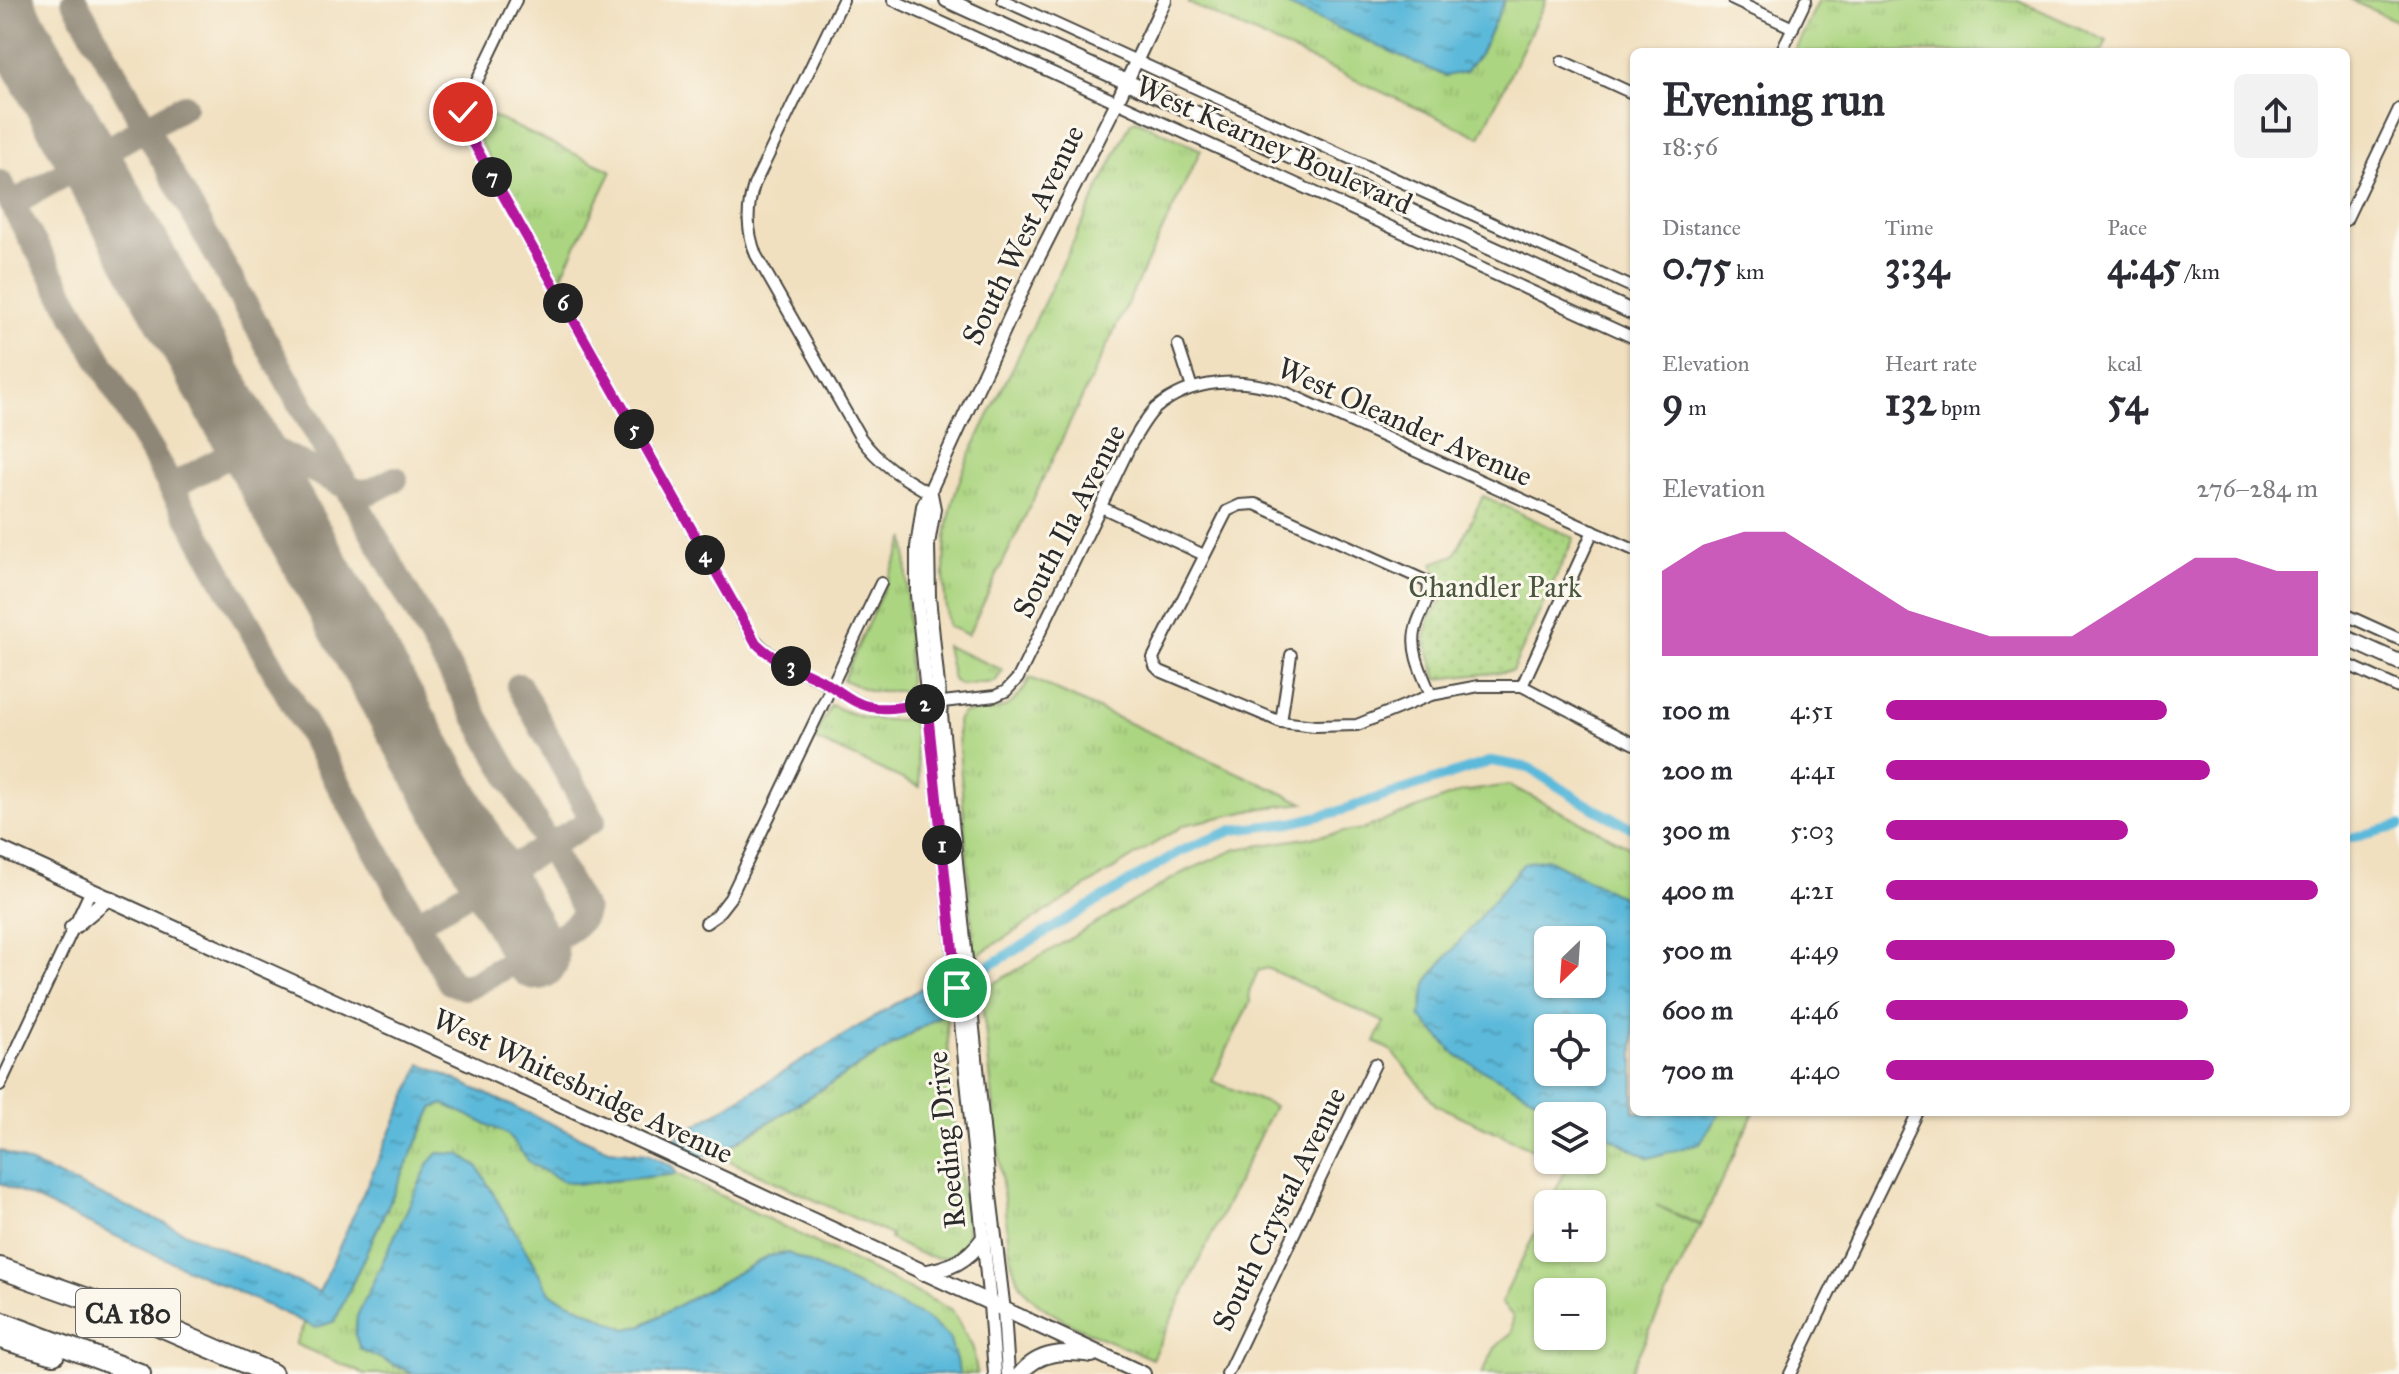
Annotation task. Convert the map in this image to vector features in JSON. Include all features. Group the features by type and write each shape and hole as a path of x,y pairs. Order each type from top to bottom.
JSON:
{"highway":[{"name":"CA 180","path":"0,1268 147,1320 272,1374"},
{"name":"CA 180","path":"0,1322 140,1374"},
{"path":"0,1338 112,1374"}],"main road":[{"name":"West Kearney Boulevard","path":"947,0 1630,311"},
{"path":"2350,640 2399,662"},
{"name":"West Whitesbridge Avenue","path":"0,847 1143,1374"},
{"path":"72,928 108,898"},
{"path":"923,1273 957,1264 971,1254 983,1239"},
{"path":"1020,1374 1028,1364 1063,1352 1104,1356"}],"street":[{"path":"516,0 465,106 462,118 465,128 751,635 772,657 871,708 933,703"},
{"path":"843,0 754,185 747,213 748,229 756,255 860,437 893,472 931,494"},
{"name":"West Kearney Boulevard","path":"893,0 1630,336"},
{"name":"West Kearney Boulevard","path":"1003,0 1630,286"},
{"name":"South West Avenue","path":"931,494 1029,276 1165,0"},
{"path":"1733,0 1793,28"},
{"path":"1783,48 1806,0"},
{"path":"1562,61 1630,92"},
{"path":"2350,212 2399,109"},
{"path":"1178,345 1192,388"},
{"name":"West Oleander Avenue","path":"1192,388 1240,381 1262,384 1630,548"},
{"name":"South Ila Avenue","path":"933,703 976,700 1006,691 1018,678 1131,444 1154,409 1192,388"},
{"name":"Roeding Drive","path":"931,494 934,509 927,569 933,703 995,1374"},
{"path":"1431,695 1417,663 1414,633 1430,591 1428,582 1255,504 1240,505 1227,511 1153,658 1160,671 1281,722 1315,726 1357,725 1431,695 1479,686 1522,686 1630,742"},
{"path":"1101,507 1204,555"},
{"path":"1522,686 1593,531"},
{"path":"706,923 730,898 881,583"},
{"path":"2350,617 2399,639"},
{"path":"1281,722 1291,655"},
{"path":"2350,666 2399,688"},
{"name":"Roeding Drive","path":"933,703 1004,1311 1008,1374"},
{"path":"0,1085 91,890"},
{"name":"South Crystal Avenue","path":"1227,1374 1375,1064"},
{"path":"1790,1374 1916,1116"}],"green space":[{"path":"1189,0 1546,0 1480,137 1188,3"},
{"path":"1819,0 2018,0 2107,41 2104,48 1796,48"},
{"path":"2350,0 2399,0 2399,22"},
{"path":"479,110 612,171 559,281 474,131 473,122"},
{"path":"1136,120 1201,150 968,635 948,626 945,595 946,535 957,487 1131,122"},
{"name":"Chandler Park","path":"1483,496 1574,538 1512,671 1437,679 1425,639 1429,619 1442,602 1443,592 1433,563 1455,555"},
{"path":"906,538 909,684 904,691 870,691 843,680"},
{"path":"946,646 1003,670 995,682 960,685 953,680"},
{"path":"1030,678 1304,803 1263,808 1184,825 974,957 957,720 963,713 995,710 1010,704"},
{"path":"831,705 868,718 907,719 913,724 920,787 814,739"},
{"path":"1509,785 1630,847 1630,1116 1752,1116 1701,1225 1656,1205 1700,1226 1629,1374 1482,1374 1495,1348 1512,1332 1513,1316 1501,1303 1534,1235 1534,1262 1606,1262 1606,1190 1556,1190 1564,1174 1606,1174 1606,1102 1534,1102 1534,1150 1436,1105 1392,1051 1375,1042 1384,1022 1267,968 1258,971 1249,991 1250,1002 1212,1081 1274,1106 1152,1359 1062,1319 1045,1309 1021,1285 1010,1255 981,991 1182,873 1237,849 1363,829 1461,792"},
{"path":"946,1012 952,1104 968,1239 951,1256 942,1258 921,1254 890,1239 891,1235 717,1155"},
{"path":"444,1104 508,1134 531,1164 562,1181 581,1184 677,1174 952,1310 973,1348 977,1374 364,1374 295,1344 305,1322 316,1328 433,1108"}],"water":[{"path":"1276,0 1505,0 1480,54 1465,72 1445,76"},
{"path":"1547,859 1630,901 1630,1116 1717,1116 1700,1143 1649,1158 1606,1135 1606,1102 1542,1102 1457,1056 1420,1017 1427,981 1524,863"},
{"path":"943,975 946,1012 717,1154 694,1157 678,1149 675,1138"},
{"path":"421,1064 609,1150 647,1154 672,1166 677,1174 581,1184 562,1181 531,1164 507,1134 444,1104 433,1108 335,1321 316,1328 0,1183 0,1150 319,1292"},
{"path":"438,1153 460,1154 478,1167 551,1294 626,1329 641,1326 768,1256 788,1253 924,1317 949,1337 960,1374 413,1374 360,1349 355,1335 357,1316 429,1163"}],"waterway":[{"path":"984,969 1181,851 1233,830 1291,823 1336,812 1492,761 1529,768 1591,807 1630,827"},
{"path":"2350,838 2399,826"}],"taxiway":[{"path":"74,0 585,911 573,928 551,939 531,938 517,924"},
{"path":"12,204 184,106"},
{"path":"0,183 450,982 464,987 474,984 518,959 524,944 517,924"},
{"path":"243,435 358,492 372,491 395,479"},
{"path":"171,487 248,445"},
{"path":"416,923 593,820 519,686"}],"runway":[{"path":"0,2 537,958"}],"route":[{"path":"463,112 465,128 756,643 772,657 823,681 862,705 882,709 927,703 957,988"}]}
